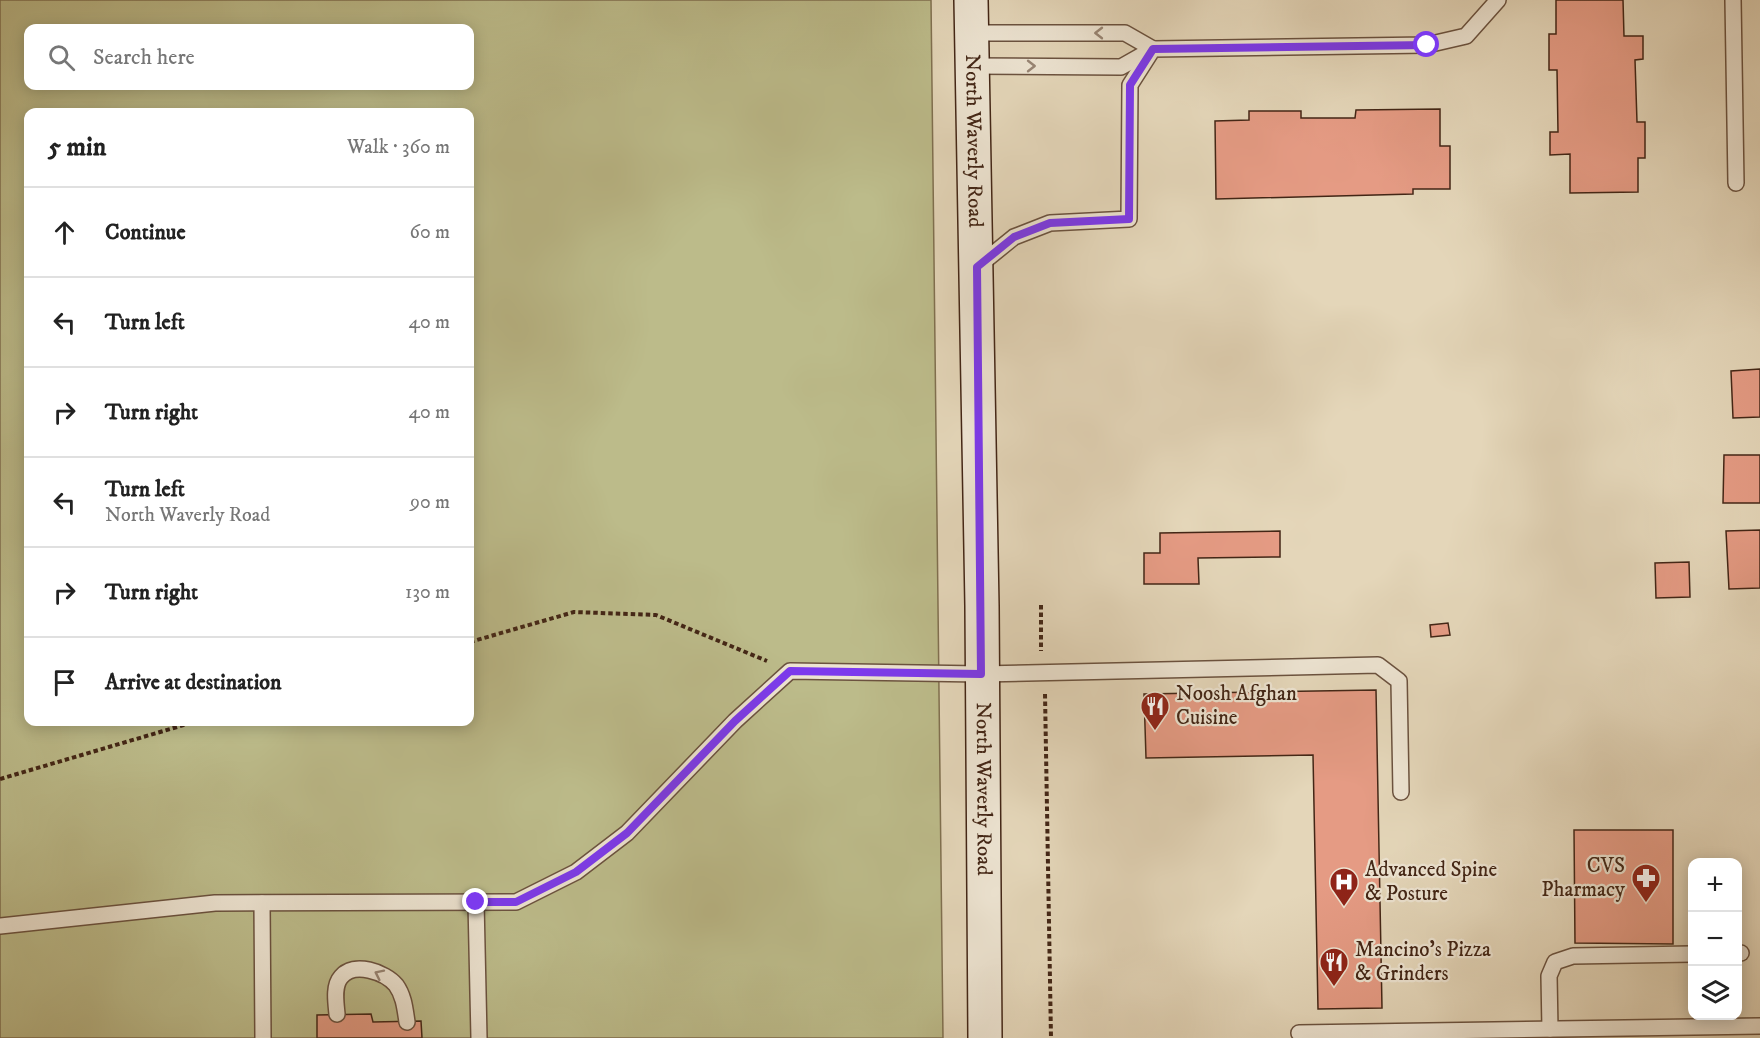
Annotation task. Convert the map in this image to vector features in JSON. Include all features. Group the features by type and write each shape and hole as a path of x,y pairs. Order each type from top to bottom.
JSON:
{"main road":[{"name":"North Waverly Road","path":"971,0 977,267 985,1038"}],"lane":[{"path":"972,66 1121,67 1153,49 1427,45 1466,36 1498,0"},
{"path":"1733,0 1736,183"},
{"path":"972,33 1125,33 1153,49"},
{"path":"977,267 1014,237 1050,223 1129,219 1130,85 1153,49"},
{"path":"0,926 215,903 516,902 576,872 627,833 735,721 790,671 981,674 1378,665 1399,681 1401,792"},
{"path":"476,902 479,1038"},
{"path":"262,903 263,1038"},
{"path":"1550,1029 1549,976 1556,962 1573,956 1688,954"},
{"path":"337,1014 337,986 341,976 353,970 368,969 384,975 396,985 404,1001 407,1022"},
{"path":"1299,1033 1760,1026"}],"path":[{"path":"1041,605 1043,672 1047,708 1051,1038"},
{"path":"474,641 574,612 656,615 790,671"},
{"path":"0,779 180,726"}],"shaded area":[{"path":"0,0 931,0 943,1038 0,1038"}],"building":[{"path":"1556,0 1623,0 1624,36 1643,36 1643,59 1635,60 1637,122 1645,122 1645,158 1638,158 1638,192 1570,193 1570,154 1550,155 1550,132 1558,132 1557,70 1549,70 1549,34 1556,34"},
{"path":"1440,109 1440,146 1450,146 1450,189 1413,189 1413,194 1216,199 1215,121 1249,120 1249,111 1301,111 1301,118 1355,118 1356,110"},
{"path":"1760,369 1760,417 1733,418 1731,371"},
{"path":"1724,455 1760,455 1760,503 1723,503"},
{"path":"1760,530 1760,588 1729,589 1726,531"},
{"path":"1280,531 1280,557 1198,558 1199,584 1144,584 1144,553 1160,553 1160,533"},
{"path":"1689,562 1690,597 1656,598 1655,563"},
{"path":"1448,623 1450,635 1431,637 1430,625"},
{"path":"1376,690 1382,1008 1318,1009 1313,755 1146,758 1144,694"},
{"name":"CVS Pharmacy","path":"1574,830 1673,830 1673,944 1575,943"},
{"path":"371,1014 373,1022 421,1021 422,1038 317,1038 317,1015"}],"place":[{"name":"Noosh Afghan Cuisine","path":"1155,732"},
{"name":"CVS Pharmacy","path":"1646,904"},
{"name":"Advanced Spine & Posture","path":"1344,908"},
{"name":"Mancino's Pizza & Grinders","path":"1334,988"}],"route":[{"path":"476,902 516,902 576,872 627,833 735,721 790,671 981,674 977,267 1014,237 1050,223 1129,219 1130,85 1153,49 1427,45"}]}
